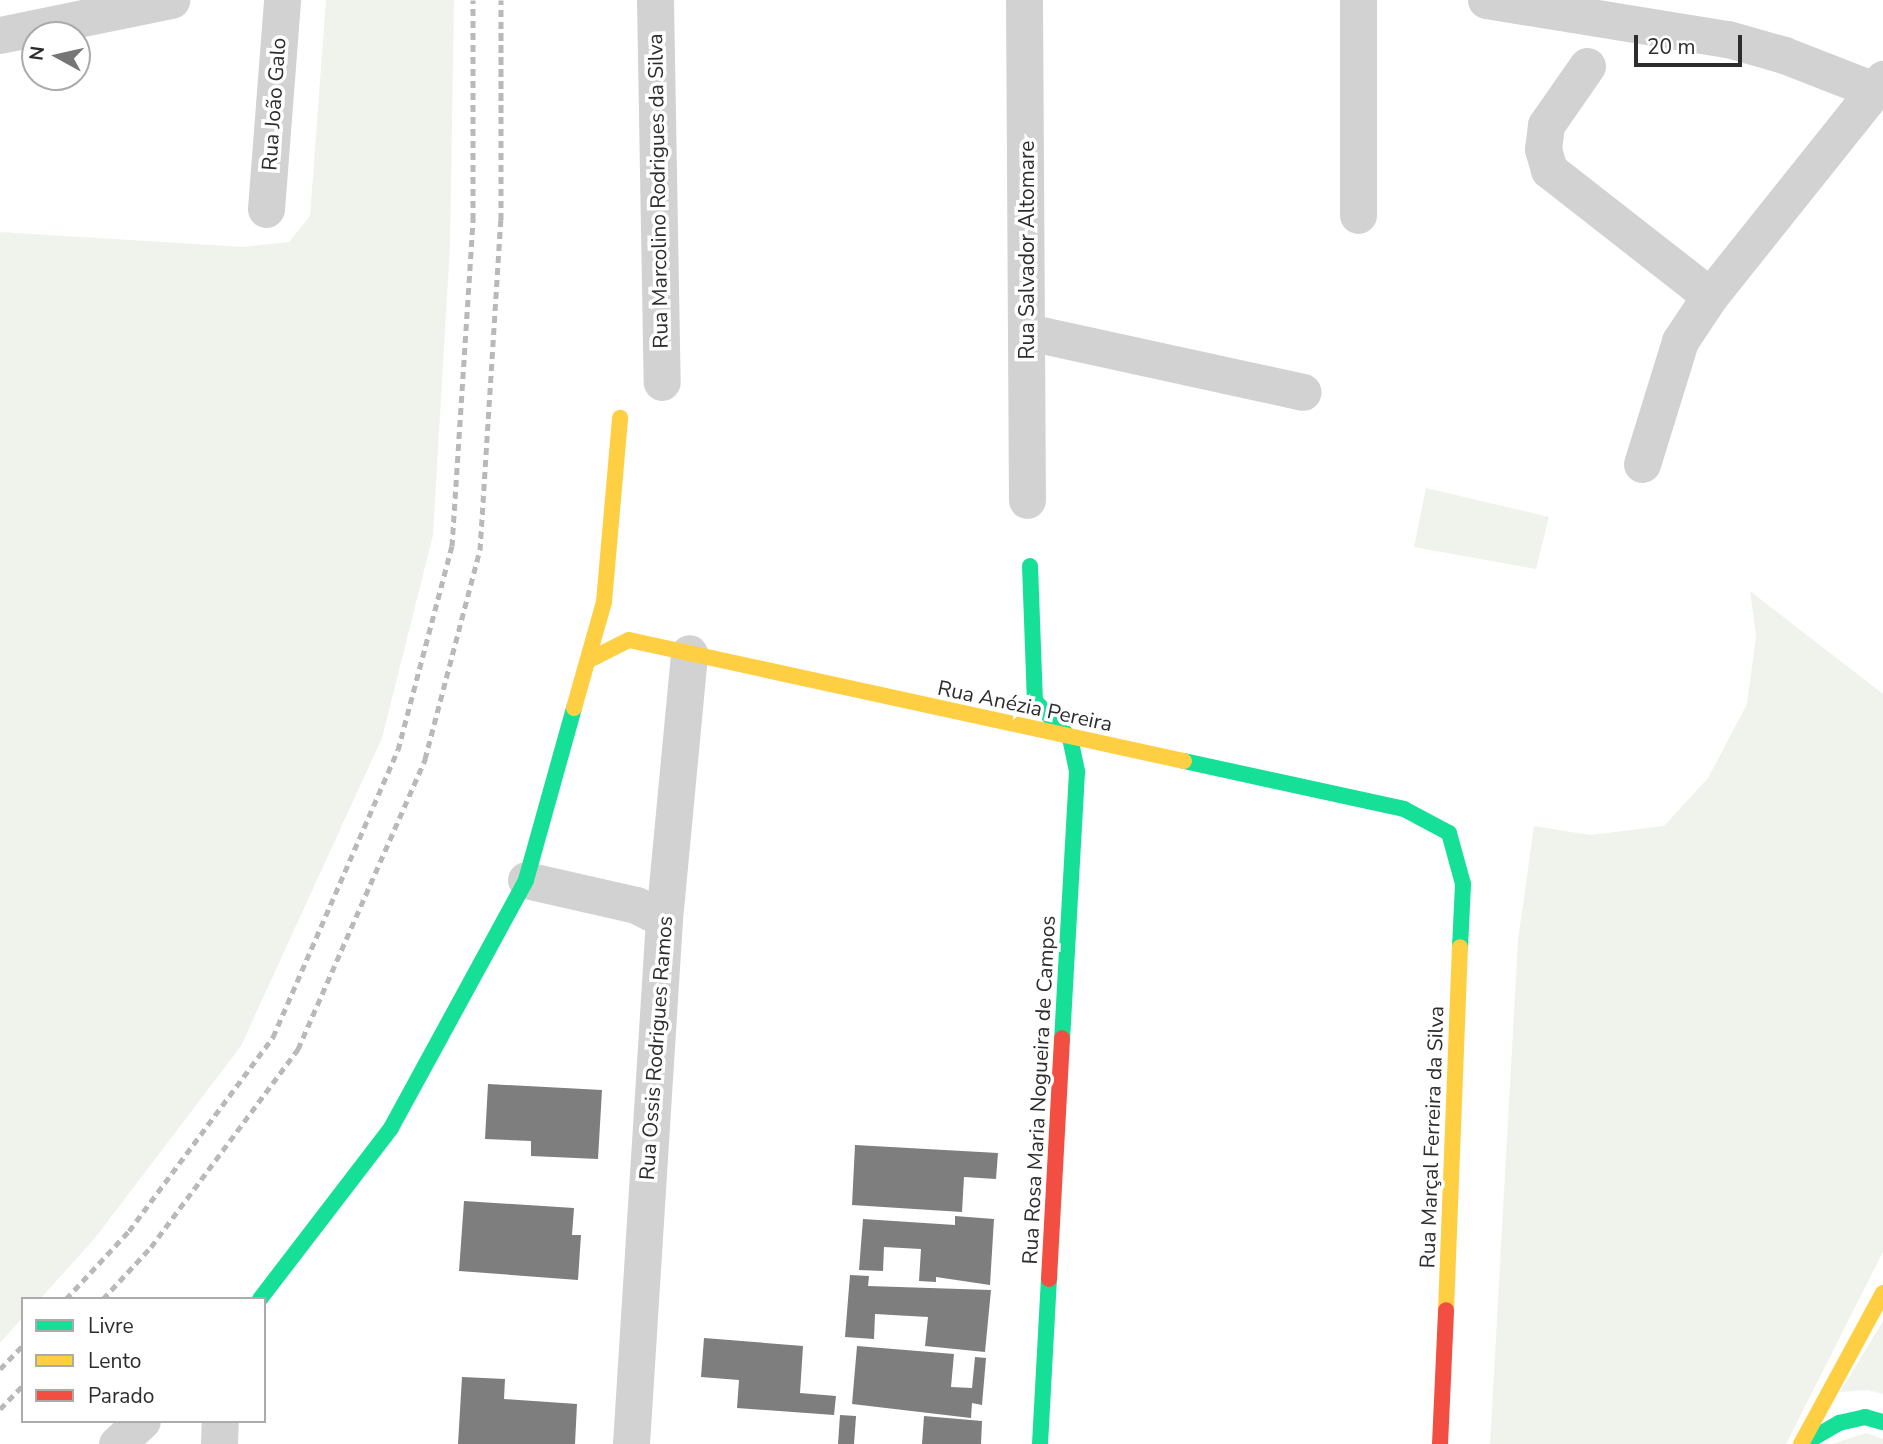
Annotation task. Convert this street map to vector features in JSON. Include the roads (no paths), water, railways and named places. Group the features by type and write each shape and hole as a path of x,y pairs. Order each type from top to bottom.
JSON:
{"street":[{"path":"0,35 171,0"},
{"name":"Rua João Galo","path":"266,209 282,0"},
{"name":"Rua Marcolino Rodrigues da Silva","path":"655,0 662,382"},
{"name":"Rua Salvador Altomare","path":"1024,0 1027,500"},
{"path":"1358,0 1358,215"},
{"path":"1486,0 1728,39 1878,84 1710,296 1680,341 1642,464"},
{"path":"1587,66 1546,125 1543,149 1549,170 1710,296"},
{"path":"1028,332 1303,392"},
{"path":"262,1297 391,1128 526,880 591,659 604,602 620,418"},
{"path":"1030,566 1035,701 1070,738"},
{"name":"Rua Anézia Pereira","path":"591,659 629,640 1070,738 1404,808 1449,833"},
{"name":"Rua Ossis Rodrigues Ramos","path":"631,1444 664,919 689,653"},
{"name":"Rua Rosa Maria Nogueira de Campos","path":"1041,1444 1077,772 1070,738"},
{"name":"Rua Marçal Ferreira da Silva","path":"1440,1444 1463,884 1449,833"},
{"path":"526,880 636,905 664,919"},
{"path":"1802,1444 1883,1293"},
{"path":"1802,1444 1839,1423 1865,1418 1883,1422"},
{"path":"117,1444 140,1423"},
{"path":"219,1444 220,1423"}],"railway":[{"path":"68,1297 129,1231 273,1037 398,750 452,546 473,219 473,0"},
{"path":"105,1297 151,1247 298,1049 425,759 480,550 501,220 501,0"},
{"path":"0,1369 21,1347"},
{"path":"0,1409 21,1387"}]}
